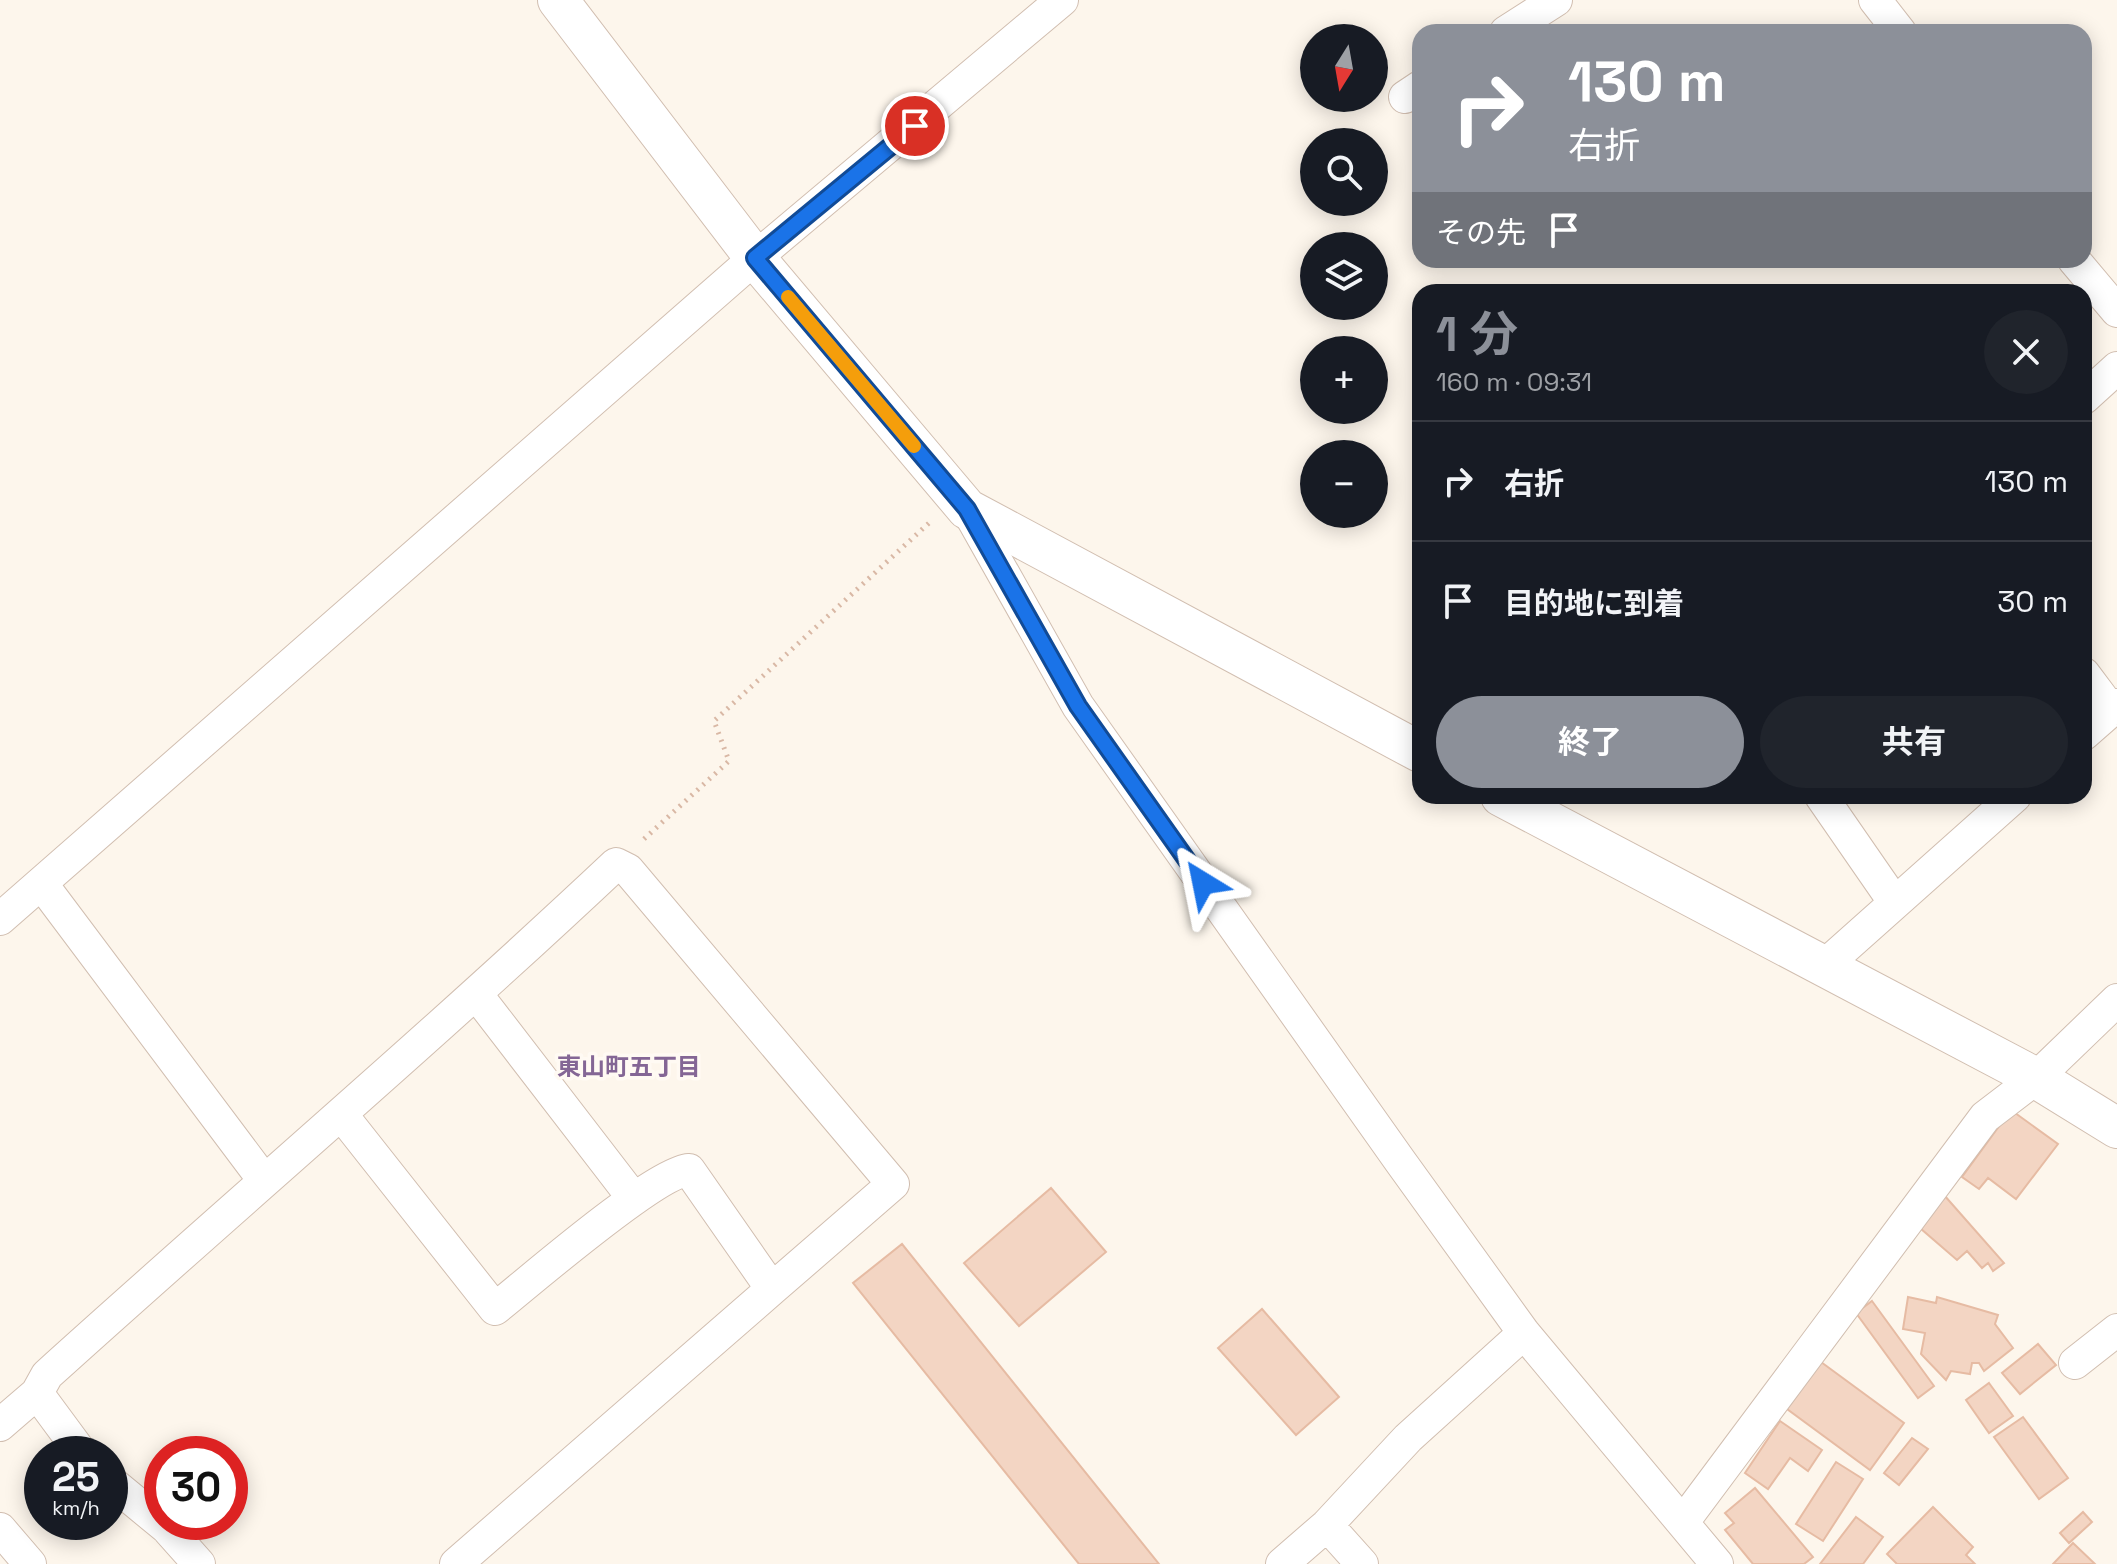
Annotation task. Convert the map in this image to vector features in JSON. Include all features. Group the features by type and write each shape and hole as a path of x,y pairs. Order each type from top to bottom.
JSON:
{"street":[{"path":"558,0 755,258 962,503 1078,706 1524,1333 1683,1522 1707,1559"},
{"path":"0,919 755,258 1062,0"},
{"path":"1518,24 1556,0"},
{"path":"1875,0 1894,24"},
{"path":"2081,268 2117,311"},
{"path":"2092,391 2117,368"},
{"path":"962,503 1412,748"},
{"path":"2092,683 2114,707 2092,727"},
{"path":"1516,804 1822,968 2036,1078 2117,1128"},
{"path":"1827,804 1895,903"},
{"path":"1822,968 2006,804"},
{"path":"0,1425 37,1393 47,1375 263,1179 477,995 616,864 628,870 893,1184 456,1564"},
{"path":"41,883 263,1179"},
{"path":"477,995 634,1199"},
{"path":"1683,1522 1985,1117 2036,1078 2117,1000"},
{"path":"341,1114 495,1309 634,1199 678,1170 689,1170 772,1289"},
{"path":"2075,1363 2117,1330"},
{"path":"1282,1564 1327,1525 1408,1438 1524,1333"},
{"path":"37,1393 69,1436"},
{"path":"128,1496 167,1528 199,1564"},
{"path":"1327,1525 1362,1564"},
{"path":"0,1529 30,1564"}],"path":[{"path":"616,864 729,761 714,721 962,503"}],"building":[{"path":"2011,1110 2058,1144 2016,1199 1988,1178 1979,1189 1962,1177"},
{"path":"1051,1188 1106,1252 1019,1326 964,1263"},
{"path":"1944,1195 2004,1263 1993,1271 1988,1263 1982,1268 1967,1251 1957,1260 1920,1228"},
{"path":"902,1244 1159,1564 1079,1564 853,1283"},
{"path":"1908,1297 1936,1303 1937,1297 1998,1315 1995,1324 2013,1348 1984,1371 1979,1363 1972,1363 1970,1374 1951,1371 1946,1380 1921,1354 1925,1333 1903,1329"},
{"path":"1872,1301 1934,1386 1918,1398 1856,1313"},
{"path":"1262,1309 1339,1397 1296,1435 1218,1348"},
{"path":"2038,1344 2056,1365 2020,1394 2002,1373"},
{"path":"1821,1362 1904,1423 1870,1470 1787,1409"},
{"path":"1989,1383 2013,1416 1989,1433 1966,1400"},
{"path":"2023,1417 2068,1478 2039,1499 1994,1437"},
{"path":"1780,1421 1822,1450 1808,1471 1790,1458 1768,1489 1745,1473"},
{"path":"1912,1438 1928,1449 1899,1485 1884,1473"},
{"path":"1836,1462 1863,1479 1823,1541 1796,1524"},
{"path":"1755,1488 1813,1557 1804,1564 1753,1564 1725,1530 1734,1523 1725,1513"},
{"path":"1933,1507 1973,1547 1966,1555 1975,1564 1897,1564 1887,1554"},
{"path":"2083,1512 2092,1522 2069,1543 2060,1533"},
{"path":"1856,1517 1883,1537 1863,1564 1820,1564"},
{"path":"2073,1543 2095,1564 2053,1564"}],"slow traffic":[{"path":"788,297 914,446"}],"district":[{"name":"東山町五丁目","path":"629,1067"}],"route":[{"path":"915,126 755,258 967,509 1078,706 1203,883"}]}
